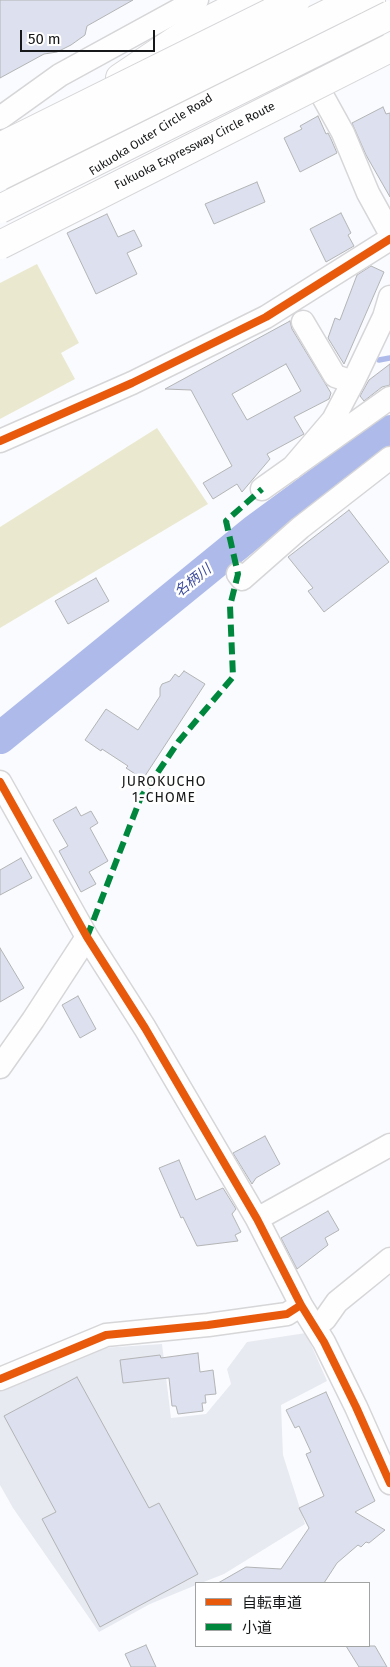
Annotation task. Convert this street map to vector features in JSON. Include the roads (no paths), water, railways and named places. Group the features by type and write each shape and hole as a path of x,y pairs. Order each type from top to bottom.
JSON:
{"highway":[{"path":"51,146 121,78 199,25 249,0"},
{"path":"0,147 296,0"},
{"path":"0,176 355,0"},
{"name":"Fukuoka Outer Circle Road","path":"0,220 64,189 371,0"},
{"name":"Fukuoka Outer Circle Road","path":"0,171 51,146 390,4"},
{"path":"0,209 390,15"},
{"name":"Fukuoka Expressway Circle Route","path":"0,245 390,48"}],"street":[{"path":"0,118 60,75 197,0"},
{"path":"281,0 298,44 343,134 368,193 390,233"},
{"path":"0,441 132,383 266,317 390,239"},
{"path":"292,468 333,420 384,317 390,298"},
{"path":"303,322 335,376 353,382"},
{"path":"262,490 390,398"},
{"path":"238,574 242,579 300,528 390,458"},
{"path":"0,782 86,937 145,1028 257,1219 301,1305 324,1342 356,1408 385,1456 390,1483"},
{"path":"0,1067 33,1020 86,937"},
{"path":"257,1219 390,1145"},
{"path":"315,1327 325,1319 337,1302 390,1259"},
{"path":"0,1379 106,1335 208,1325 287,1314 301,1305"}],"waterway":[{"path":"379,360 390,358"},
{"name":"名柄川","path":"0,738 254,531 390,431"}],"district":[{"name":"JUROKUCHO 1-CHOME","path":"164,790"}]}
